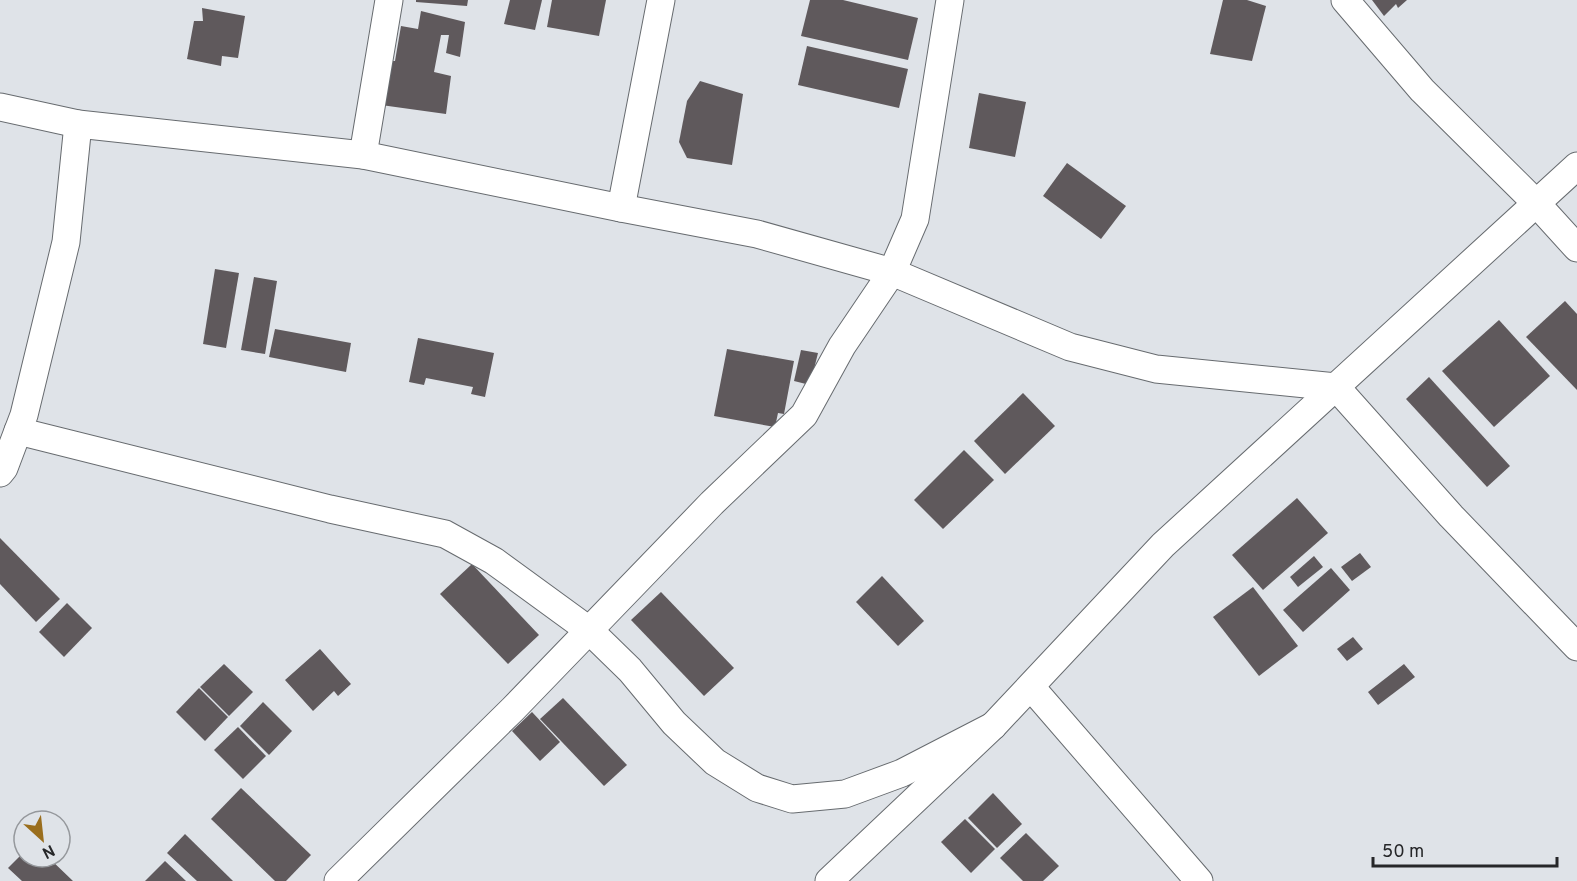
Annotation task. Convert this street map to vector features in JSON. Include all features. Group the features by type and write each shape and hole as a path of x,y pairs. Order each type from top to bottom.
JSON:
{"street":[{"path":"363,155 389,0"},
{"path":"621,208 661,0"},
{"path":"338,881 590,631 712,503 804,415 842,346 892,272 915,219 950,0"},
{"path":"1345,0 1422,90 1537,204 1577,248"},
{"path":"0,107 78,124 363,155 757,234 892,272 1081,350 1156,369 1336,387 1450,516 1573,635"},
{"path":"0,473 24,415 66,242 78,124"},
{"path":"829,881 993,726 1163,545 1577,166"},
{"path":"18,431 330,509 446,534 494,561 590,631 630,670 674,723 715,762 757,788 792,799 845,794 902,773 993,726"},
{"path":"1031,687 1199,881"}],"building":[{"path":"416,0 468,0 467,6 416,2"},
{"path":"510,0 542,0 535,30 504,24"},
{"path":"552,0 606,0 599,36 547,27"},
{"path":"810,0 843,0 918,18 908,60 801,36"},
{"path":"1223,0 1247,0 1266,6 1252,61 1210,54"},
{"path":"1372,0 1407,0 1398,8 1396,4 1384,16"},
{"path":"202,8 245,16 238,58 222,56 221,66 187,59 194,21 203,21"},
{"path":"421,11 465,22 460,57 446,53 449,35 441,35 434,72 451,76 446,114 381,105 388,61 395,61 401,26 418,29"},
{"path":"807,46 908,69 899,108 798,85"},
{"path":"700,81 743,94 732,165 687,158 679,142 687,101"},
{"path":"979,93 1026,102 1015,157 969,148"},
{"path":"1067,163 1126,206 1101,239 1043,196"},
{"path":"215,269 239,273 226,348 203,344"},
{"path":"254,277 277,281 265,354 241,350"},
{"path":"1565,301 1577,314 1577,390 1526,337"},
{"path":"1499,320 1550,376 1494,427 1442,371"},
{"path":"275,329 351,343 346,372 269,357"},
{"path":"418,338 494,353 485,397 471,394 473,387 426,378 424,385 409,382"},
{"path":"727,349 794,361 784,414 778,413 775,427 714,416"},
{"path":"801,350 818,353 810,385 794,381"},
{"path":"1429,377 1510,466 1487,487 1406,399"},
{"path":"1023,393 1055,426 1005,474 974,441"},
{"path":"964,450 994,480 943,529 914,500"},
{"path":"1297,498 1328,533 1263,590 1232,555"},
{"path":"0,538 60,599 36,622 0,584"},
{"path":"1360,553 1371,567 1352,581 1341,567"},
{"path":"1314,556 1323,567 1298,587 1290,577"},
{"path":"472,564 539,635 508,664 440,594"},
{"path":"1331,568 1350,590 1303,632 1283,610"},
{"path":"882,576 924,621 898,646 856,602"},
{"path":"1253,587 1298,646 1259,676 1213,617"},
{"path":"661,592 734,668 704,696 631,620"},
{"path":"67,603 92,628 64,657 39,632"},
{"path":"1353,637 1363,649 1347,661 1337,649"},
{"path":"320,649 351,684 338,696 334,691 313,711 285,680"},
{"path":"224,664 253,692 229,716 200,687"},
{"path":"1404,664 1415,677 1378,705 1368,692"},
{"path":"199,688 228,717 205,741 176,712"},
{"path":"563,698 627,765 604,786 540,719"},
{"path":"263,702 292,731 269,755 240,726"},
{"path":"532,712 560,742 540,761 512,731"},
{"path":"238,727 266,756 243,779 214,750"},
{"path":"241,788 311,855 286,881 275,881 211,819"},
{"path":"993,793 1022,824 997,848 968,818"},
{"path":"965,819 995,849 971,873 941,842"},
{"path":"1026,833 1059,866 1043,881 1023,881 1000,858"},
{"path":"185,834 233,881 197,881 167,853"},
{"path":"165,861 186,881 145,881"},
{"path":"12,864 12,869 60,869 73,881 22,881 8,868"}]}
